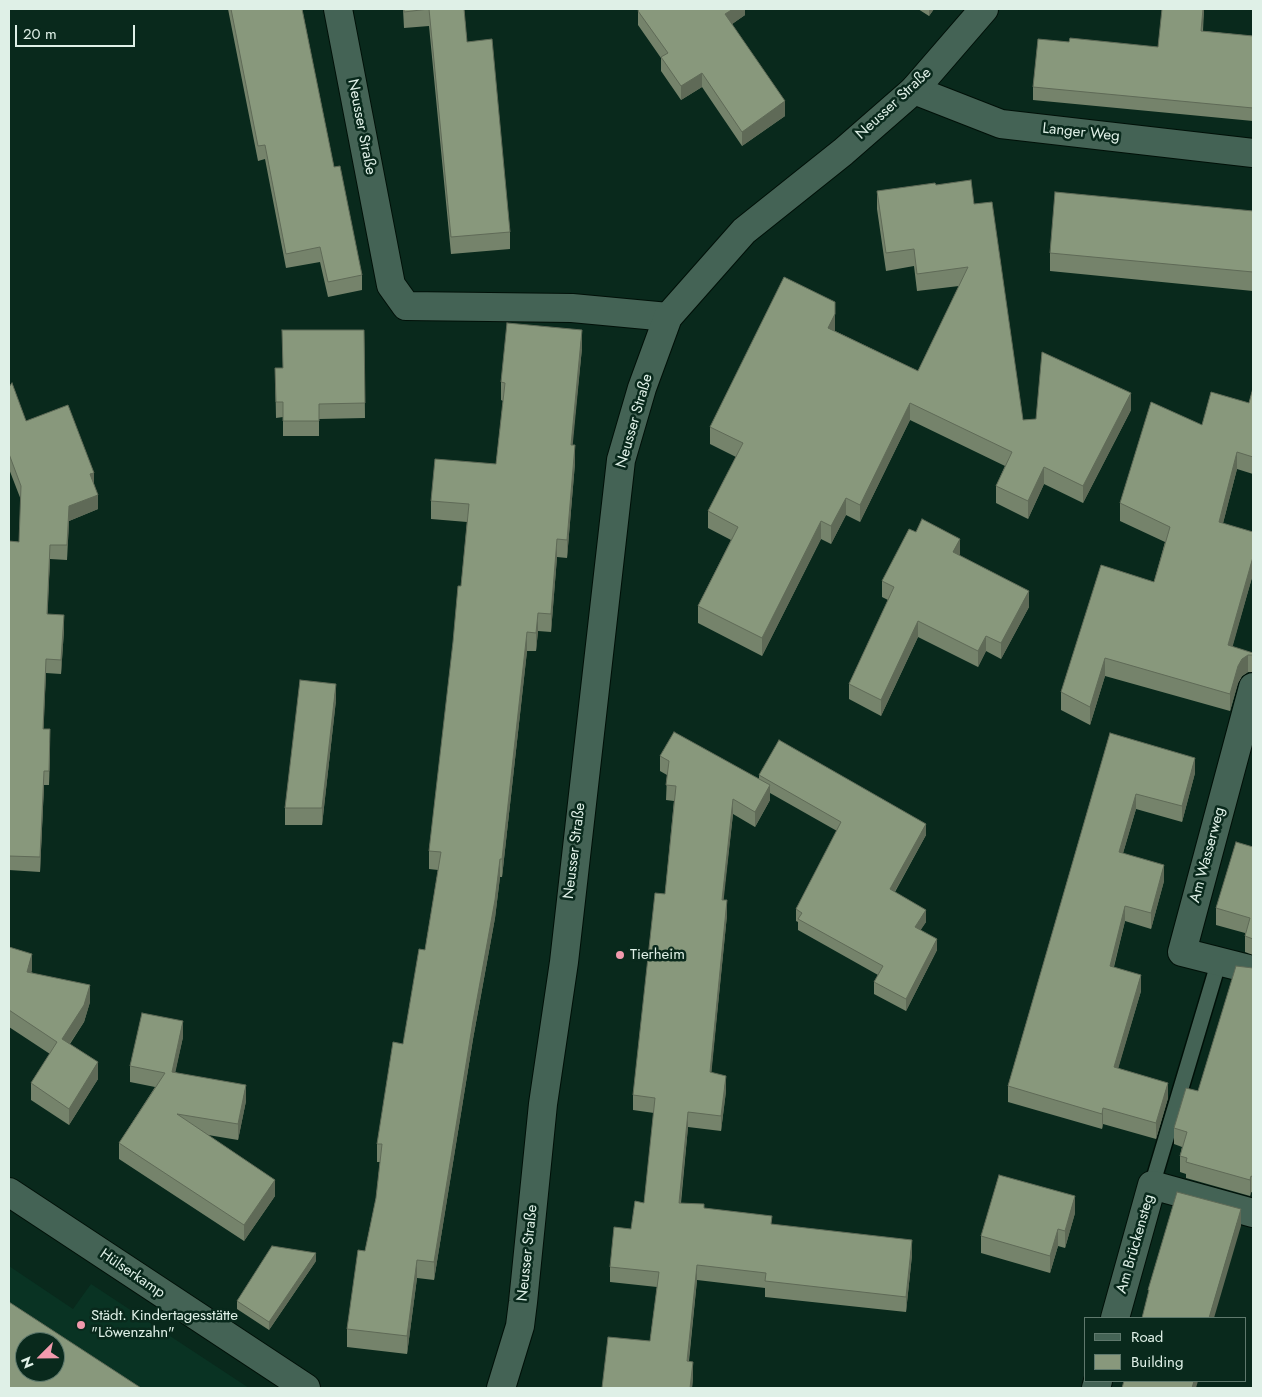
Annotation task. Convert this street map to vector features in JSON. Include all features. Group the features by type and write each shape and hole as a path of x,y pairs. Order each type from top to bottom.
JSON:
{"street":[{"name":"Neusser Straße","path":"338,9 391,284 406,306 572,308 668,317"},
{"name":"Neusser Straße","path":"501,1388 520,1326 524,1302 543,1104 564,962 621,460 642,388 668,317 744,231 843,152 914,90 984,9"},
{"name":"Langer Weg","path":"914,90 1001,124 1253,153"},
{"name":"Am Wasserweg","path":"1253,687 1182,952 1253,970"},
{"name":"Am Brückensteg","path":"1115,1317 1152,1185 1253,1212"},
{"name":"Hülserkamp","path":"9,1192 306,1388"}],"lane":[{"path":"1152,1185 1219,961"}],"shaded area":[{"name":"Städt. Kindertagesstätte \"Löwenzahn\"","path":"9,1266 73,1309 91,1284 249,1388 9,1388"}],"building":[{"path":"231,9 302,9 334,167 340,166 362,275 328,282 320,247 286,254 265,145 258,146"},
{"path":"404,9 429,9 404,12"},
{"path":"429,9 464,9 467,42 492,39 510,232 451,237"},
{"path":"639,9 733,9 725,14 785,101 742,132 702,73 681,86 661,57 668,53 638,11"},
{"path":"1162,9 1203,9 1201,31 1253,36 1253,108 1033,87 1038,39 1069,42 1070,38 1158,47"},
{"path":"971,180 974,204 992,202 1023,420 1036,419 1042,352 1131,393 1083,486 1044,467 1028,501 996,486 1012,452 910,403 860,505 846,498 831,526 821,521 762,638 698,606 738,527 708,511 743,443 710,427 784,277 835,302 835,314 828,328 918,371 968,267 917,274 914,249 886,253 877,191"},
{"path":"1055,192 1253,211 1253,272 1050,253"},
{"path":"507,323 582,330 571,445 575,445 567,540 557,539 551,614 538,613 536,633 527,632 502,859 500,859 495,900 473,1021 434,1262 417,1260 407,1336 347,1329 358,1250 365,1251 376,1198 382,1144 377,1144 393,1042 403,1044 419,949 425,950 441,852 429,851 458,586 461,586 469,504 431,501 435,459 496,464 505,383 501,382"},
{"path":"282,330 364,330 365,403 319,404 319,421 283,421 283,402 276,402 275,368 283,368"},
{"path":"12,383 26,421 68,405 94,473 90,474 98,495 69,506 67,545 50,545 47,614 64,615 61,660 46,659 43,729 50,729 49,771 44,771 40,857 9,856 9,541 19,542 21,486 9,454 9,387"},
{"path":"1253,388 1253,457 1237,452 1219,522 1253,532 1253,557 1228,645 1253,653 1253,655 1248,655 1242,659 1238,666 1230,694 1105,658 1090,707 1061,692 1101,565 1154,582 1170,527 1120,503 1151,402 1202,425 1211,392 1249,403"},
{"path":"922,519 960,539 953,552 1029,591 1001,643 986,636 978,651 918,621 881,700 849,684 894,587 882,581 909,529 916,532"},
{"path":"300,680 336,684 322,808 285,808"},
{"path":"674,732 770,785 755,812 733,799 722,900 727,900 710,1072 726,1076 721,1116 688,1112 679,1203 704,1204 704,1208 772,1216 771,1224 912,1240 906,1297 765,1281 766,1273 697,1265 687,1361 693,1362 690,1388 602,1388 608,1337 650,1341 659,1272 610,1267 614,1227 631,1229 635,1201 644,1203 655,1098 633,1095 655,893 665,894 676,786 666,785 669,761 660,756"},
{"path":"1110,733 1195,758 1182,806 1136,794 1119,852 1164,865 1151,913 1125,906 1110,966 1141,975 1114,1067 1168,1083 1156,1123 1103,1108 1102,1114 1008,1086"},
{"path":"779,740 926,824 890,889 926,910 915,927 937,939 906,999 874,982 883,966 798,919 802,913 796,909 841,822 759,775"},
{"path":"1236,842 1253,847 1253,939 1245,936 1250,918 1216,908"},
{"path":"9,947 32,954 27,972 90,985 84,1005 62,1039 98,1062 69,1109 31,1083 57,1042 9,1010"},
{"path":"1236,966 1253,968 1253,1177 1251,1176 1250,1180 1186,1162 1187,1158 1180,1156 1187,1132 1174,1128 1186,1088 1198,1091"},
{"path":"142,1013 183,1021 172,1072 246,1085 238,1124 177,1114 275,1180 244,1225 119,1143 165,1073 130,1066"},
{"path":"999,1175 1075,1196 1065,1231 1058,1229 1050,1256 981,1236"},
{"path":"1177,1192 1241,1209 1209,1317 1142,1317 1148,1290"},
{"path":"272,1246 316,1253 269,1322 237,1301"},
{"path":"9,1302 55,1332 15,1332 15,1382 65,1382 65,1338 141,1388 9,1388"},
{"path":"1124,1382 1194,1382 1192,1388 1122,1388"}],"place":[{"name":"Tierheim","path":"620,955"},
{"name":"Städt. Kindertagesstätte \"Löwenzahn\"","path":"81,1325"}]}
